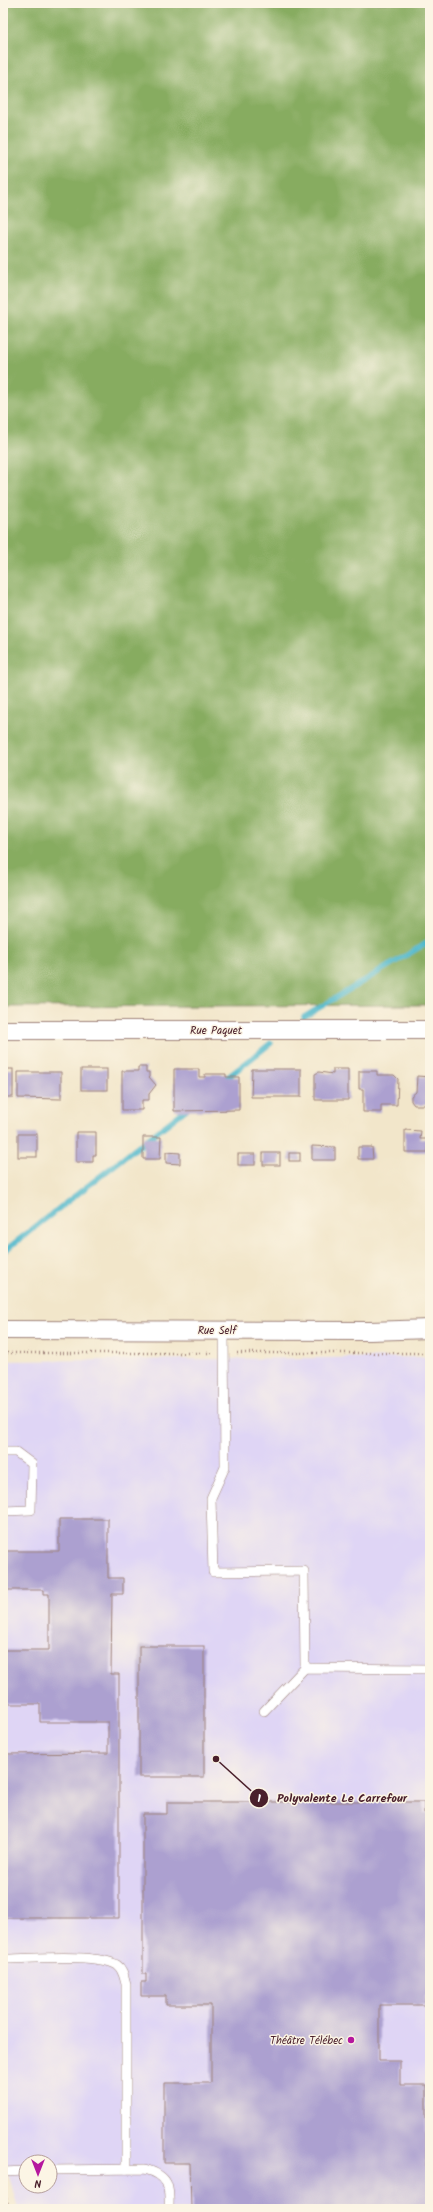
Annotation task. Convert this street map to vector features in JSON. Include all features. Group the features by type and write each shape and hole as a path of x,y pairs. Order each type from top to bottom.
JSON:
{"street":[{"name":"Rue Paquet","path":"3,1030 430,1030"},
{"name":"Rue Self","path":"3,1330 370,1331 430,1329"}],"lane":[{"path":"224,1330 225,1467 211,1498 212,1572 304,1571 305,1668 264,1711"},
{"path":"3,1452 16,1452 32,1464 31,1510 3,1511"},
{"path":"305,1668 430,1669"},
{"path":"3,1959 85,1958 116,1964 122,1970 126,1984 126,2169"},
{"path":"58,2170 145,2169 160,2173 167,2181 169,2209"},
{"path":"3,2172 18,2171"}],"path":[{"path":"3,2187 9,2209"}],"shaded area":[{"path":"430,1357 430,2209 18,2209 3,2156 3,1361"}],"green space":[{"path":"3,3 430,3 430,1005 3,1007"}],"building":[{"path":"138,1067 146,1067 146,1072 149,1072 149,1077 156,1085 149,1094 149,1100 142,1100 142,1110 122,1110 122,1071 138,1071"},
{"path":"3,1069 13,1069 13,1097 3,1097"},
{"path":"81,1069 107,1069 107,1090 81,1090"},
{"path":"174,1069 199,1069 199,1077 205,1077 205,1074 226,1074 226,1077 239,1077 239,1110 174,1111"},
{"path":"252,1069 301,1069 301,1097 251,1097"},
{"path":"333,1069 348,1069 348,1100 315,1100 315,1074 319,1072 333,1074"},
{"path":"359,1071 377,1071 377,1075 394,1075 398,1079 397,1105 381,1105 381,1112 363,1112 363,1089 359,1089"},
{"path":"18,1072 61,1072 61,1099 18,1098"},
{"path":"417,1076 430,1077 430,1105 414,1105 411,1101 411,1096 416,1092"},
{"path":"405,1130 421,1131 420,1139 428,1139 428,1152 405,1152"},
{"path":"76,1132 96,1132 96,1155 93,1155 93,1162 76,1162"},
{"path":"18,1134 37,1134 37,1157 18,1157"},
{"path":"143,1137 161,1137 160,1159 143,1159"},
{"path":"312,1146 335,1147 335,1160 312,1160"},
{"path":"358,1147 372,1147 373,1159 358,1159"},
{"path":"166,1152 180,1153 180,1164 166,1163"},
{"path":"263,1153 280,1153 280,1165 263,1165"},
{"path":"289,1153 300,1153 300,1161 289,1161"},
{"path":"238,1154 255,1154 255,1165 238,1165"},
{"path":"59,1519 108,1519 108,1578 123,1578 123,1594 112,1594 111,1674 119,1674 119,1918 3,1918 3,1754 108,1753 108,1722 40,1722 40,1704 3,1704 3,1650 49,1650 49,1594 43,1594 43,1590 3,1590 3,1551 59,1551"},
{"path":"139,1646 204,1646 204,1777 139,1777"},
{"path":"167,1802 424,1802 424,1813 430,1813 430,1996 425,1996 425,2005 379,2005 379,2061 400,2061 400,2085 426,2085 426,2166 430,2166 430,2209 191,2209 190,2163 164,2163 164,2083 211,2083 211,2005 166,2005 166,1996 141,1996 141,1982 146,1982 146,1974 143,1974 143,1814 167,1814"}],"waterway":[{"path":"304,1017 430,941"},
{"path":"223,1081 271,1043"},
{"path":"3,1252 189,1107"}],"place":[{"name":"Polyvalente Le Carrefour","path":"216,1759"},
{"name":"Théâtre Télébec","path":"351,2040"}]}
